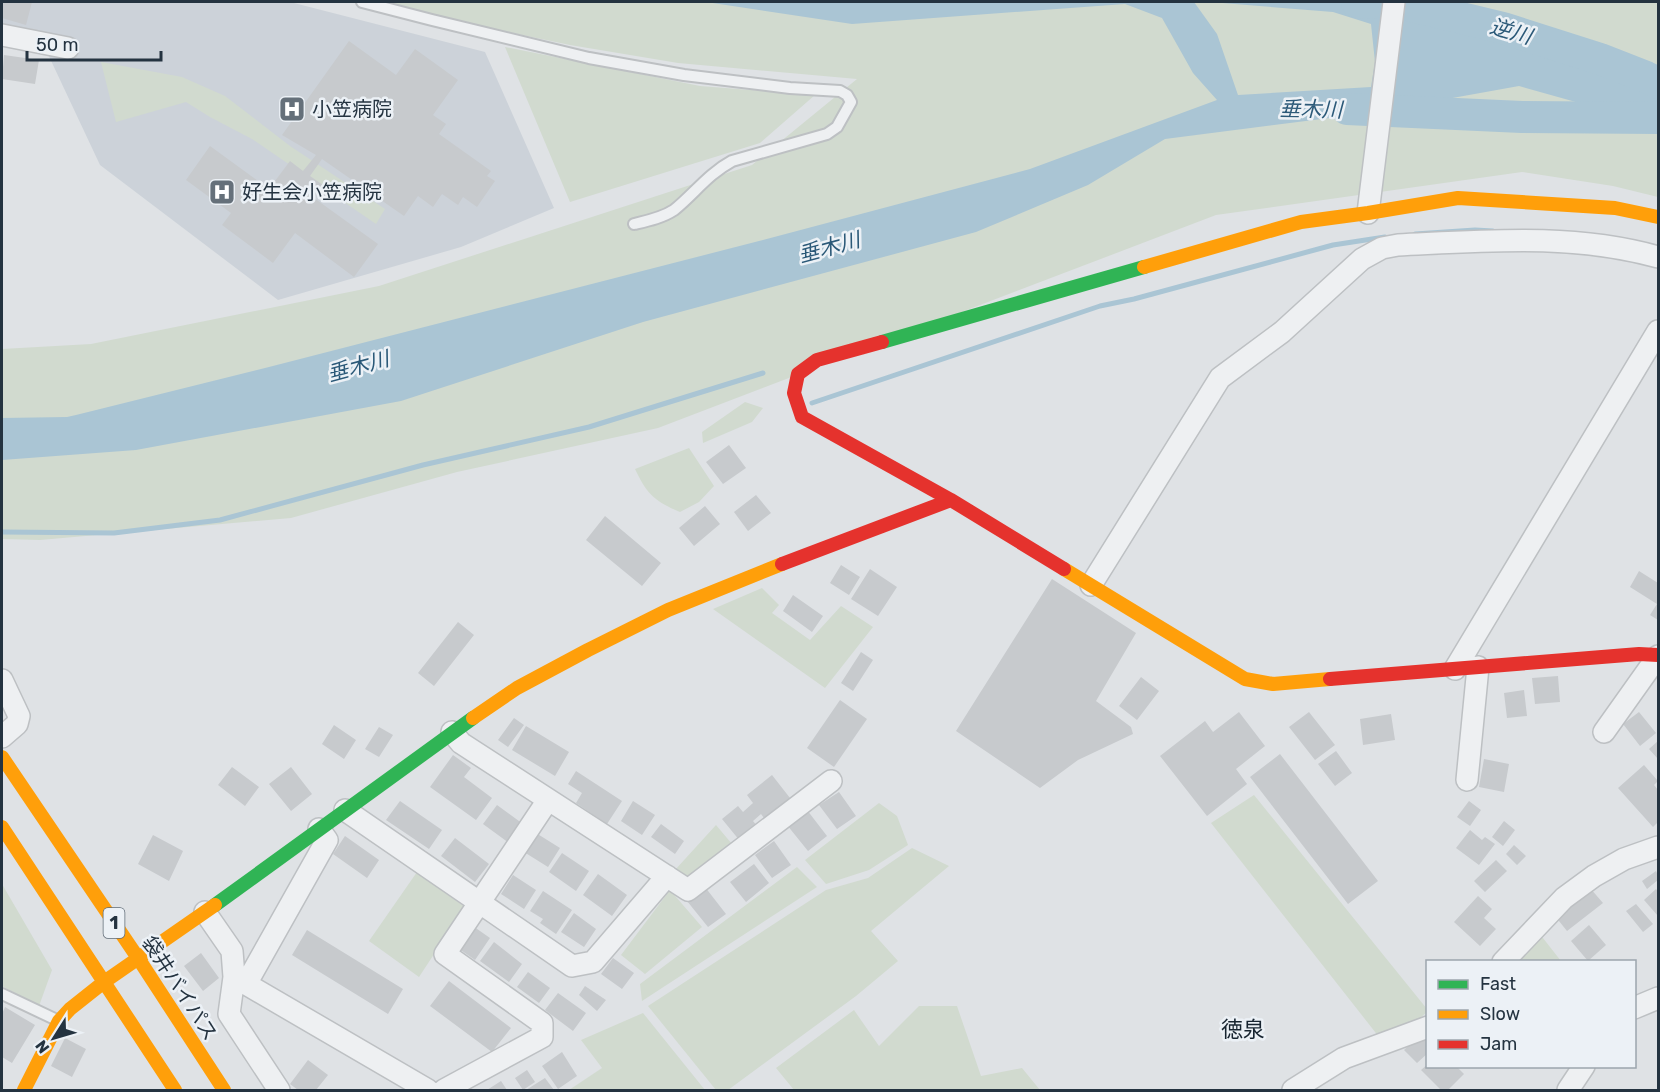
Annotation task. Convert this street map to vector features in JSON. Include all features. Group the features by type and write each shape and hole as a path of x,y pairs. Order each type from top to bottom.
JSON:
{"main road":[{"path":"1659,217 1615,208 1458,198 1369,208 1301,222 817,360 798,374 794,393 802,417 951,500 1245,679 1272,684 1639,654 1659,656"},
{"path":"24,1090 59,1021 70,1009 104,982 205,912 452,732 517,688 668,610 951,500"},
{"name":"袋井バイパス","path":"2,757 224,1090"},
{"name":"1","path":"2,827 175,1090"}],"street":[{"path":"1369,208 1394,2"},
{"path":"2,35 68,48"},
{"path":"1092,585 1220,378 1282,332 1362,259 1382,248 1398,245 1506,239 1589,244 1659,257"},
{"path":"1455,669 1659,331"},
{"path":"1605,732 1659,656"},
{"path":"1467,780 1478,667"},
{"path":"2,680 19,716 14,728 2,738"},
{"path":"452,732 461,743 688,890 831,781"},
{"path":"444,1090 542,1037 542,1023 445,954 548,800"},
{"path":"345,810 572,966 593,962 667,876"},
{"path":"279,1090 229,1014 240,980 327,840 319,829"},
{"path":"1505,960 1564,898 1594,876 1623,859 1659,847"},
{"path":"205,912 232,951 240,980 428,1090"},
{"path":"1636,1008 1659,998"},
{"path":"1293,1090 1344,1058 1426,1028"},
{"path":"1568,1090 1583,1068"}],"lane":[{"path":"363,2 589,58 684,75 790,88 840,91 847,95 851,102 837,127 827,134 732,161 718,169 674,210 663,216 634,224"},
{"path":"2,994 59,1021"}],"shaded area":[{"name":"小笠病院","path":"2,2 290,2 485,52 554,208 461,247 278,300 100,165 46,50 2,39"},
{"path":"381,2 1658,2 1658,197 1613,186 1522,172 1216,215 658,428 457,472 291,518 40,540 2,539 2,349 91,344 379,286 752,165 857,79 678,63 570,45 414,12"},
{"path":"505,47 700,86 815,95 760,143 570,202"},
{"path":"101,62 182,77 225,96 290,146 385,209 376,224 252,139 186,102 116,122"},
{"path":"745,402 763,408 752,422 703,443 702,432"},
{"path":"689,448 714,486 699,502 680,512 652,496 635,469"},
{"path":"762,588 779,605 772,613 810,640 841,606 873,627 825,688 713,609"},
{"path":"1254,795 1426,1008 1426,1013 1413,1024 1379,1037 1211,823"},
{"path":"879,803 897,816 908,845 869,870 826,884 805,860"},
{"path":"716,825 732,844 685,878 675,870"},
{"path":"912,848 949,866 871,931 898,961 856,996 728,1090 716,1090 648,1006 826,890 868,878"},
{"path":"797,867 817,887 642,1001 640,984"},
{"path":"417,872 465,907 419,977 369,941"},
{"path":"2,884 52,970 39,1006 2,986"},
{"path":"670,890 702,927 645,974 621,955"},
{"path":"1539,933 1560,960 1515,960"},
{"path":"919,1006 957,1006 981,1076 1022,1068 1040,1090 794,1090 776,1068 854,1010 879,1046"},
{"path":"643,1013 705,1090 569,1090 602,1068 581,1040"}],"water":[{"path":"706,2 1194,2 1217,34 1238,95 1371,87 1375,62 1371,24 1333,12 1210,2 1362,2 1658,70 1658,125 1519,86 1369,113 1165,139 1088,185 976,232 643,322 401,401 136,450 2,460 2,418 76,415 759,241 1030,169 1217,100 1193,73 1162,18 1125,4 852,24"}],"building":[{"path":"2,2 32,2 26,25 2,18"},
{"path":"349,41 396,75 415,49 458,80 433,115 446,124 439,134 491,171 487,176 495,181 477,207 463,197 458,205 442,194 433,207 418,196 404,216 322,159 310,176 323,185 314,198 378,244 354,277 295,233 273,263 222,225 231,213 186,180 210,146 269,189 290,161 303,171 316,155 282,135"},
{"path":"4,55 39,60 35,84 2,79"},
{"path":"729,445 746,468 723,484 706,462"},
{"path":"756,495 771,513 748,531 734,512"},
{"path":"705,506 720,524 694,546 679,528"},
{"path":"605,516 661,563 642,586 586,540"},
{"path":"841,565 860,577 849,595 830,583"},
{"path":"870,569 897,587 878,616 851,599"},
{"path":"1639,571 1658,583 1658,620 1650,615 1657,604 1630,587"},
{"path":"1052,579 1136,633 1096,701 1131,727 1133,734 1078,760 1040,788 956,731"},
{"path":"793,595 823,616 812,632 783,611"},
{"path":"458,622 474,635 434,686 418,673"},
{"path":"861,652 873,660 853,691 841,683"},
{"path":"1558,676 1560,702 1535,704 1532,678"},
{"path":"1141,677 1159,691 1137,720 1119,706"},
{"path":"1524,690 1527,716 1507,718 1504,693"},
{"path":"840,700 867,719 834,767 807,748"},
{"path":"1239,712 1265,746 1236,769 1247,784 1207,816 1160,756 1205,721 1213,732"},
{"path":"1309,712 1335,745 1315,760 1289,727"},
{"path":"1639,712 1656,733 1640,746 1623,724"},
{"path":"1391,714 1395,740 1363,745 1360,719"},
{"path":"514,718 524,725 508,747 498,740"},
{"path":"334,725 356,740 344,759 322,744"},
{"path":"526,726 569,752 555,776 512,750"},
{"path":"379,727 393,735 379,757 365,749"},
{"path":"1658,741 1658,759 1649,749"},
{"path":"1336,751 1352,773 1335,786 1318,764"},
{"path":"1280,754 1378,881 1348,904 1250,777"},
{"path":"453,755 471,768 464,777 492,798 476,820 430,787"},
{"path":"1484,759 1509,764 1504,792 1479,787"},
{"path":"1644,765 1658,781 1654,785 1658,790 1658,822 1653,827 1618,788"},
{"path":"232,767 259,787 245,806 218,785"},
{"path":"291,767 312,794 291,811 269,784"},
{"path":"576,771 622,801 607,824 576,803 582,793 568,784"},
{"path":"772,775 790,798 764,818 761,814 753,821 758,827 740,841 722,819 738,806 743,812 753,803 747,795"},
{"path":"839,792 856,816 837,829 819,805"},
{"path":"400,801 442,830 429,849 386,820"},
{"path":"633,801 655,815 642,835 621,821"},
{"path":"1469,801 1481,810 1470,826 1457,817"},
{"path":"497,805 523,824 509,843 483,824"},
{"path":"807,810 827,836 808,851 787,825"},
{"path":"1504,821 1515,830 1503,846 1492,837"},
{"path":"661,824 684,841 675,854 651,837"},
{"path":"1470,830 1482,840 1485,837 1495,844 1479,865 1456,848"},
{"path":"536,833 560,848 548,867 524,852"},
{"path":"153,835 183,851 169,881 138,864"},
{"path":"345,836 379,860 367,878 333,854"},
{"path":"455,838 489,864 475,882 441,856"},
{"path":"774,841 791,865 772,878 755,855"},
{"path":"1514,845 1526,856 1517,865 1506,854"},
{"path":"562,853 589,871 576,891 549,872"},
{"path":"1496,860 1507,871 1485,892 1474,881"},
{"path":"754,864 769,883 746,902 730,882"},
{"path":"1656,871 1658,880 1647,889 1642,881"},
{"path":"598,874 627,895 612,916 583,895"},
{"path":"513,875 536,890 524,909 501,894"},
{"path":"705,887 726,914 708,927 687,901"},
{"path":"1590,888 1603,903 1567,931 1555,916"},
{"path":"1656,889 1658,892 1658,916 1644,900"},
{"path":"543,891 572,910 556,934 540,923 543,919 530,911"},
{"path":"1478,896 1492,909 1484,918 1496,929 1480,946 1454,922"},
{"path":"1636,904 1653,924 1643,932 1626,911"},
{"path":"574,913 596,929 584,947 561,932"},
{"path":"470,924 490,938 475,960 455,946"},
{"path":"1589,925 1606,945 1587,960 1571,941"},
{"path":"307,930 403,989 388,1014 292,955"},
{"path":"494,942 522,964 509,982 480,961"},
{"path":"201,953 219,978 203,991 184,966"},
{"path":"613,958 634,973 622,989 601,974"},
{"path":"528,972 550,988 539,1003 517,987"},
{"path":"449,981 511,1028 492,1052 430,1006"},
{"path":"585,986 606,1000 597,1011 579,995"},
{"path":"558,993 586,1013 573,1031 545,1010"},
{"path":"5,1007 35,1025 12,1063 2,1057 2,1014"},
{"path":"1423,1032 1426,1035 1426,1055 1417,1063 1404,1050"},
{"path":"65,1038 86,1049 72,1077 51,1066"},
{"path":"562,1052 577,1076 558,1089 542,1066"},
{"path":"308,1060 328,1075 316,1090 298,1090 290,1084"},
{"path":"1426,1066 1426,1068 1458,1068 1464,1074 1448,1090 1441,1090 1421,1070"},
{"path":"527,1070 535,1082 523,1090 515,1078"},
{"path":"545,1078 554,1090 526,1090"},
{"path":"501,1081 507,1090 487,1090"}],"waterway":[{"name":"逆川","path":"1357,2 1403,4 1503,28 1600,59 1658,83"},
{"name":"垂木川","path":"1347,109 1522,117 1658,118"},
{"path":"1415,234 1493,231"},
{"path":"812,403 1100,306 1134,299 1333,245 1385,237"},
{"path":"2,532 114,533 220,520 423,465 589,427 763,373"}],"traffic: fast":[{"path":"882,342 1144,267"},
{"path":"215,905 473,718"}],"traffic: slow":[{"path":"1144,267 1301,222 1458,198 1615,208 1658,217"},
{"path":"473,718 517,688 668,610 782,564"},
{"path":"1064,569 1245,679 1273,684 1330,679"},
{"path":"2,757 224,1090"},
{"path":"2,827 175,1090"},
{"path":"24,1090 59,1021 70,1009 104,982 215,905"}],"traffic: jam":[{"path":"882,342 817,360 798,374 794,393 802,417 951,500 1064,569"},
{"path":"782,564 951,500"},
{"path":"1330,679 1639,654 1658,655"}],"place":[{"name":"小笠病院","path":"292,109"},
{"name":"好生会小笠病院","path":"222,192"}],"district":[{"name":"徳泉","path":"1243,1029"}]}
